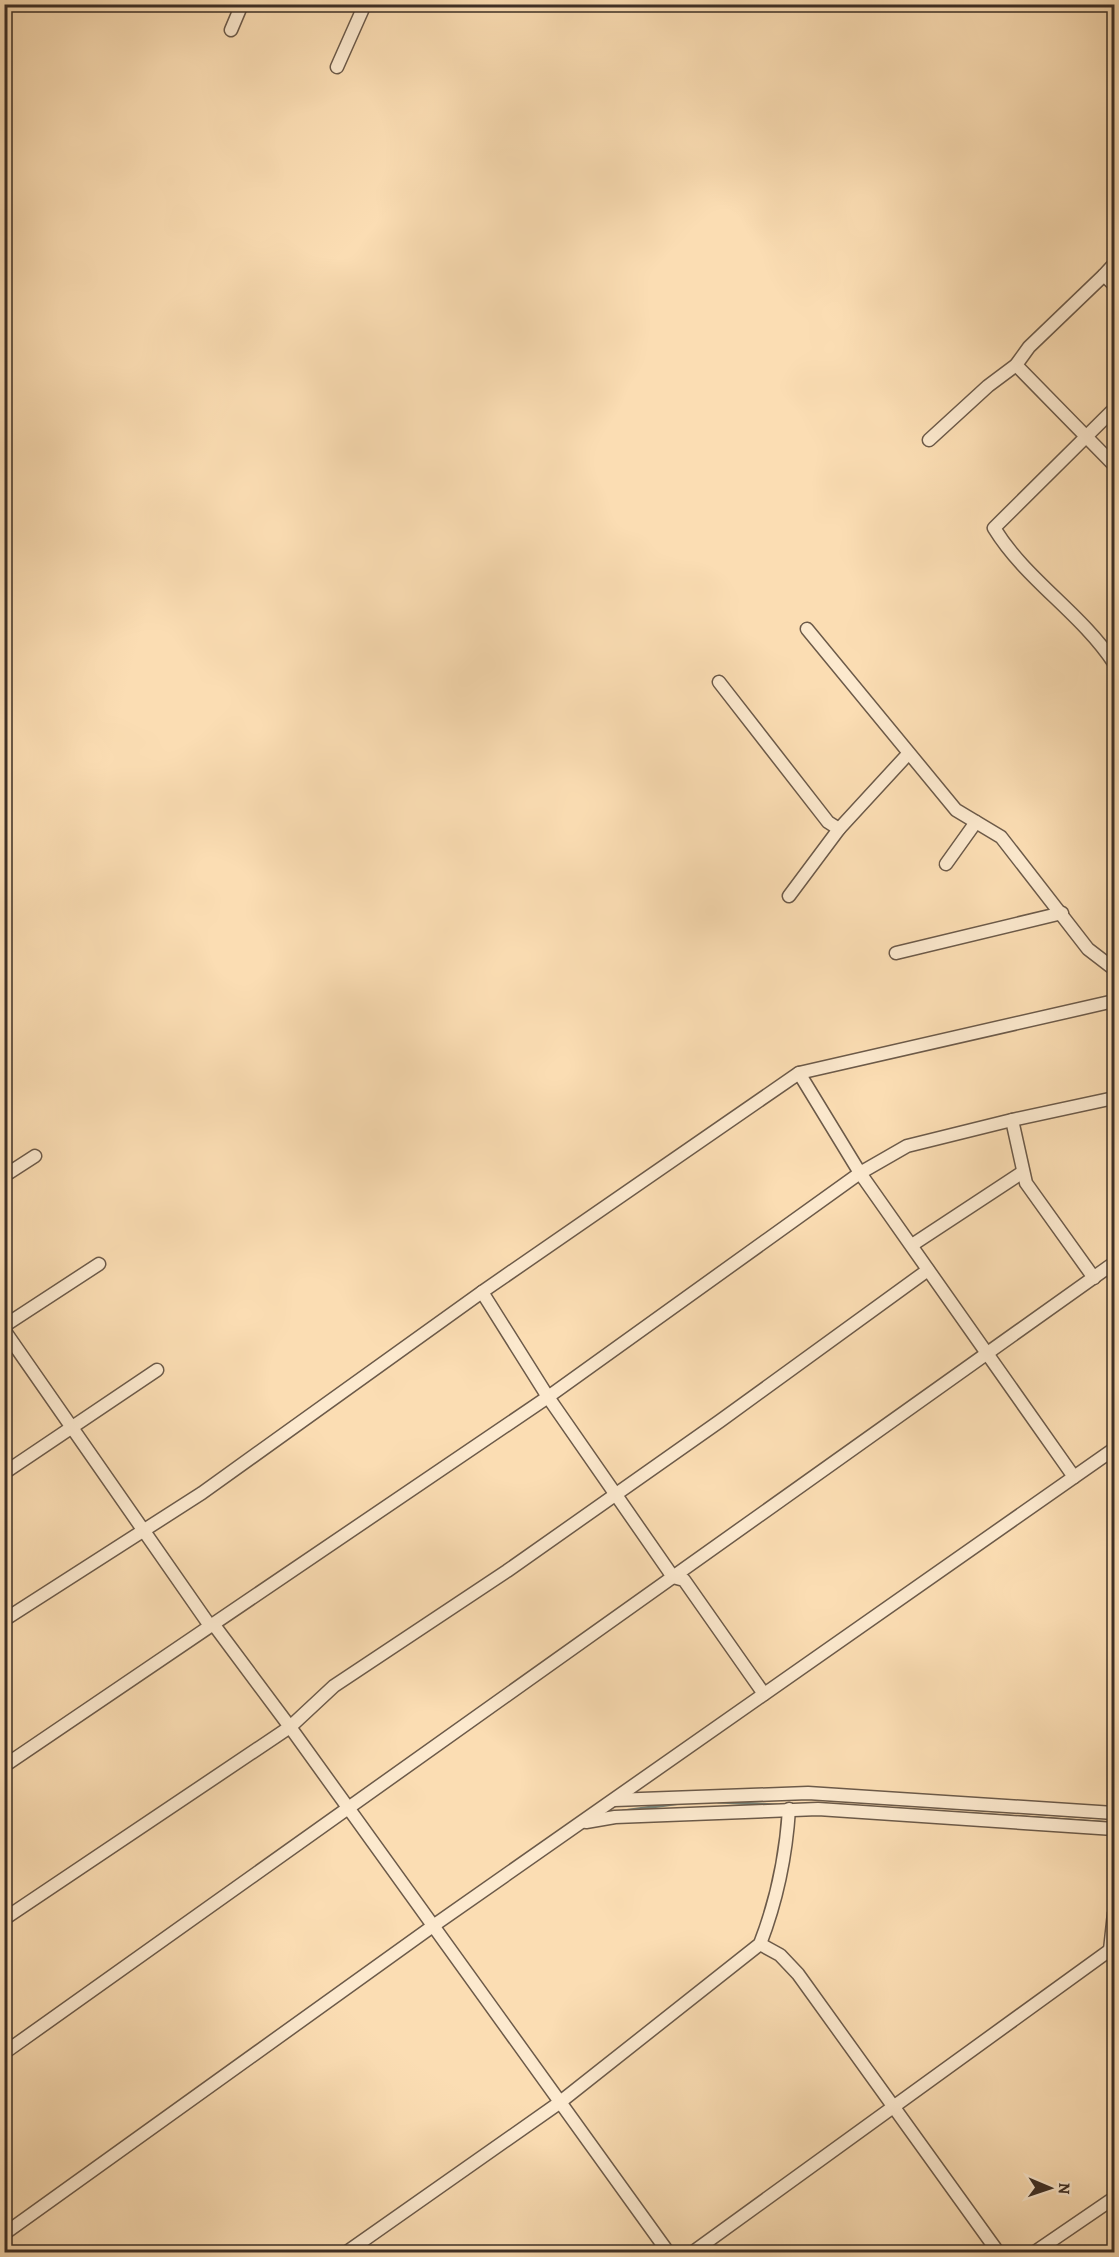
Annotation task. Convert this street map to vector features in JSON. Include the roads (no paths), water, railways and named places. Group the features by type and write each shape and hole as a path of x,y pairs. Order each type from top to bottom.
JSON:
{"street":[{"path":"231,30 242,4"},
{"path":"337,67 365,4"},
{"path":"930,440 988,386 1016,365 1029,347 1114,264"},
{"path":"1104,275 1114,285"},
{"path":"1016,365 1114,465"},
{"path":"1114,409 994,528 1031,577 1080,622 1114,663"},
{"path":"807,629 956,810 1001,837 1088,948 1114,969"},
{"path":"719,682 828,822 839,829"},
{"path":"789,896 839,829 908,754"},
{"path":"946,864 976,822"},
{"path":"896,953 1062,913"},
{"path":"4,1620 202,1493 482,1292 799,1073 1114,1001"},
{"path":"799,1073 860,1173 1074,1477"},
{"path":"4,1766 548,1397 860,1173 907,1146 1114,1098"},
{"path":"1012,1120 1026,1183 1094,1278"},
{"path":"4,1176 36,1156"},
{"path":"912,1245 1023,1172"},
{"path":"4,2054 1114,1263"},
{"path":"99,1264 4,1328 208,1623 214,1625 290,1726 668,2253"},
{"path":"4,1919 290,1726 334,1686 616,1494 928,1270"},
{"path":"482,1292 548,1397 674,1577 684,1580 764,1695"},
{"path":"4,1473 157,1370"},
{"path":"4,2234 433,1926 1114,1449"},
{"path":"614,1800 808,1793 1114,1813"},
{"path":"580,1823 615,1817 789,1809 957,1817 1114,1829"},
{"path":"347,2253 559,2103 760,1944 775,1905 784,1861 789,1809"},
{"path":"693,2253 893,2105 1112,1953 1114,1912"},
{"path":"760,1944 780,1954 798,1974 998,2253"},
{"path":"1035,2253 1114,2198"}],"waterway":[{"path":"718,1802 777,1805"},
{"path":"623,1811 681,1803"},
{"path":"976,1814 1114,1823"}]}
